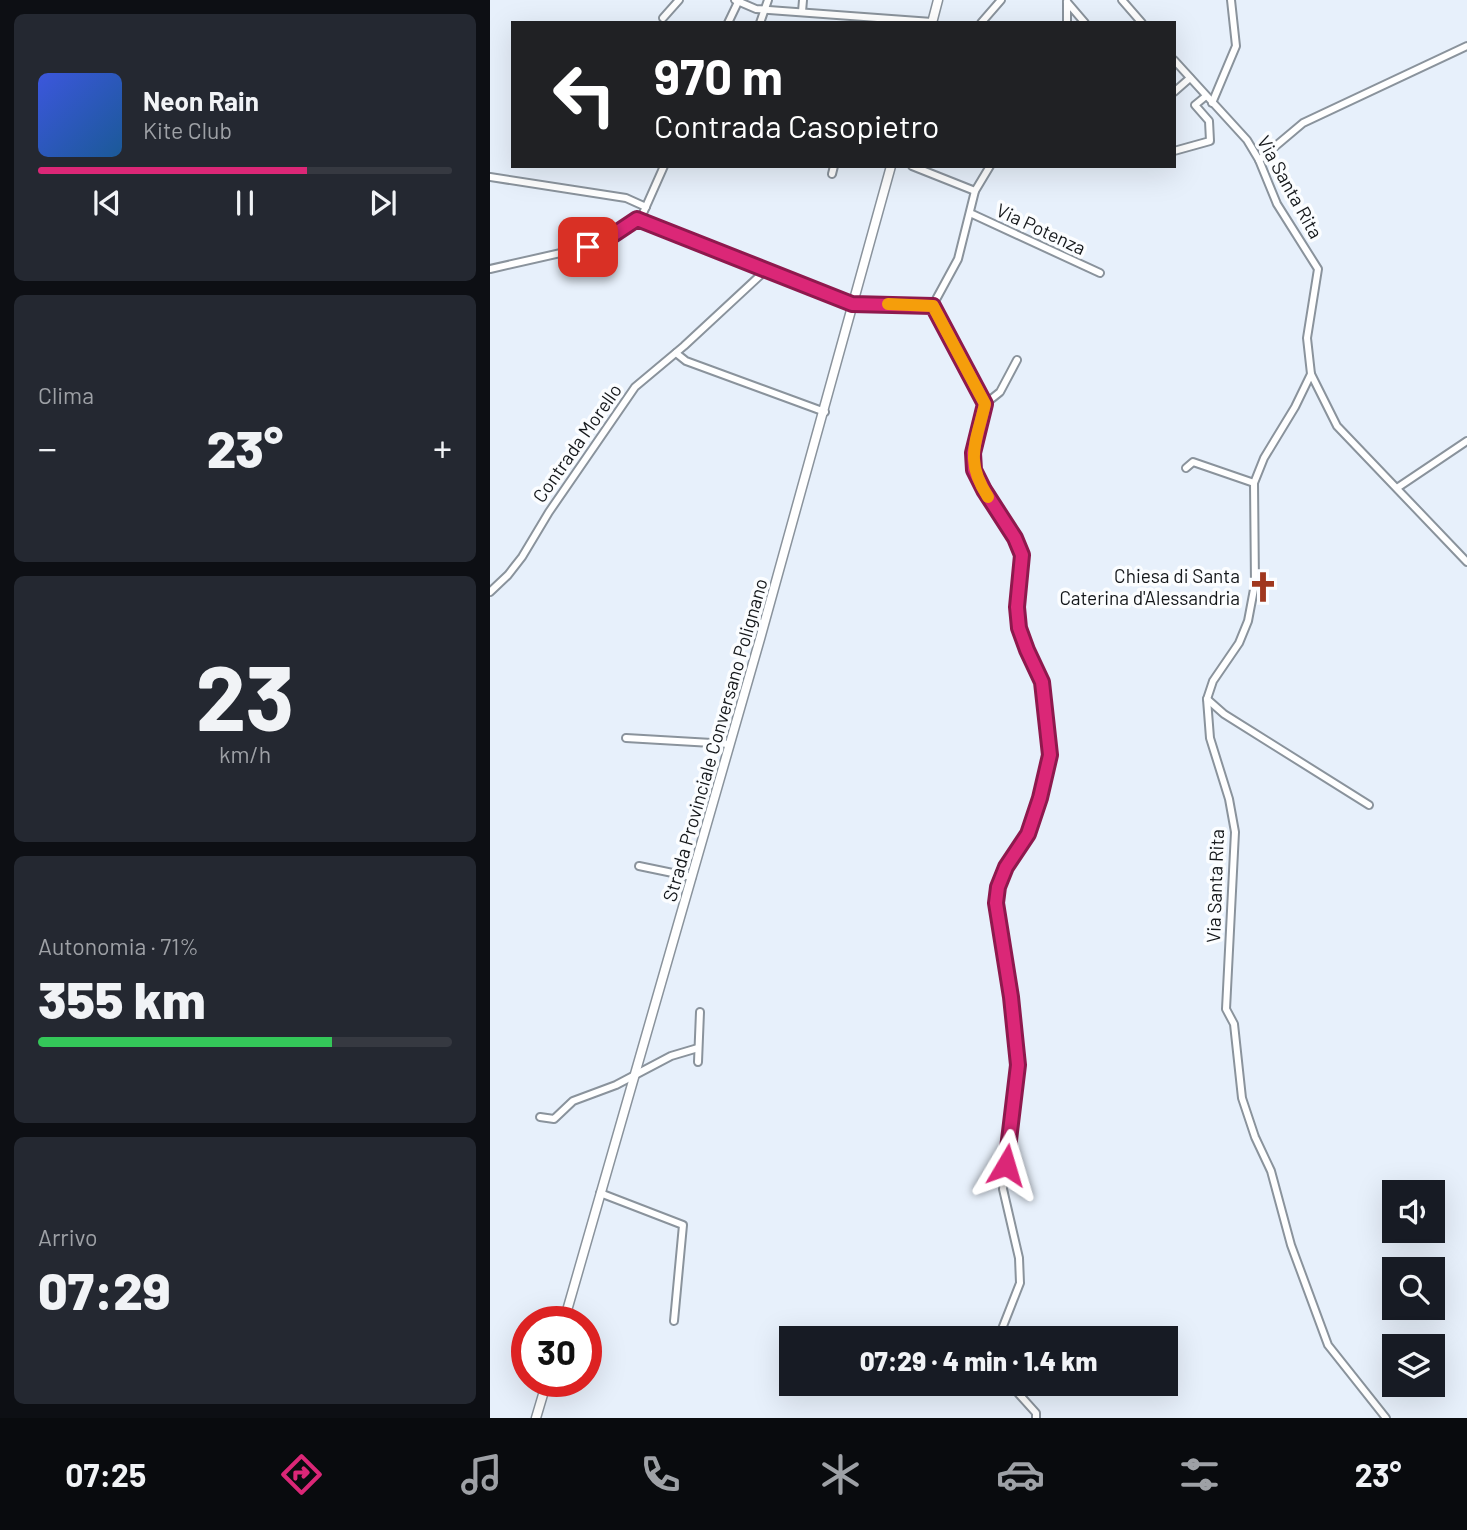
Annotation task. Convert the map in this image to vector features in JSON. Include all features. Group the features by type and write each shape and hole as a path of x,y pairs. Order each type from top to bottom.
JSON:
{"main road":[{"path":"932,21 938,0"},
{"name":"Strada Provinciale Conversano Polignano","path":"568,1306 824,412 890,168"},
{"path":"536,1418 542,1397"}],"street":[{"path":"663,18 679,0"},
{"path":"729,21 737,0 756,9 859,20 896,21"},
{"path":"760,21 768,0"},
{"path":"802,12 803,0"},
{"path":"983,21 1000,0"},
{"path":"1122,0 1140,21"},
{"path":"1212,103 1236,46 1231,0"},
{"path":"1067,1 1067,21"},
{"path":"1067,1 1083,21"},
{"path":"1259,160 1303,123 1467,46"},
{"name":"Via Santa Rita","path":"1176,64 1247,140 1259,160 1277,204 1318,270 1307,338 1311,374 1295,407 1264,457 1254,483 1255,584 1252,604 1244,634 1218,671 1207,699 1210,738 1229,799 1235,832 1226,1009 1234,1024 1242,1098 1255,1137 1271,1171 1291,1245 1328,1345 1386,1418"},
{"path":"1176,90 1190,78"},
{"path":"1176,151 1210,141 1209,121 1195,105 1206,96"},
{"path":"640,220 663,168"},
{"path":"917,168 975,191"},
{"path":"933,306 958,259 975,191 989,168"},
{"path":"490,177 626,198 646,207"},
{"name":"Via Potenza","path":"970,213 1100,273"},
{"path":"490,269 596,244 631,222 640,220 852,304 933,306"},
{"name":"Contrada Morello","path":"490,592 508,575 522,556 635,387 676,353 766,269"},
{"path":"933,306 985,404"},
{"path":"676,353 686,361 824,412"},
{"path":"1003,1326 1020,1283 1019,1258 1003,1189 1018,1065 1011,997 996,903 998,887 1006,867 1028,834 1050,755 1042,682 1019,628 1017,607 1022,555 1015,538 974,470 973,453 985,404 1000,392 1017,360"},
{"path":"1311,374 1337,426 1467,562"},
{"path":"1397,488 1467,440"},
{"path":"1186,468 1193,462 1254,483"},
{"path":"1207,699 1224,714 1369,804"},
{"path":"626,738 729,744"},
{"path":"639,866 692,877"},
{"path":"698,1062 700,1012"},
{"path":"540,1117 554,1119 573,1101 616,1085 671,1056 698,1048"},
{"path":"600,1193 683,1225 674,1321"},
{"path":"1021,1396 1036,1413 1036,1418"}],"slow traffic":[{"path":"888,304 933,306 985,404 973,453 974,470 988,497"}],"place":[{"name":"Chiesa di Santa Caterina d'Alessandria","path":"1263,587"}],"route":[{"path":"588,247 604,241 637,219 852,304 933,306 985,404 973,453 974,470 1015,538 1022,555 1017,607 1019,628 1042,682 1050,755 1028,834 1006,867 998,887 996,903 1011,997 1018,1065 1006,1165"}]}
